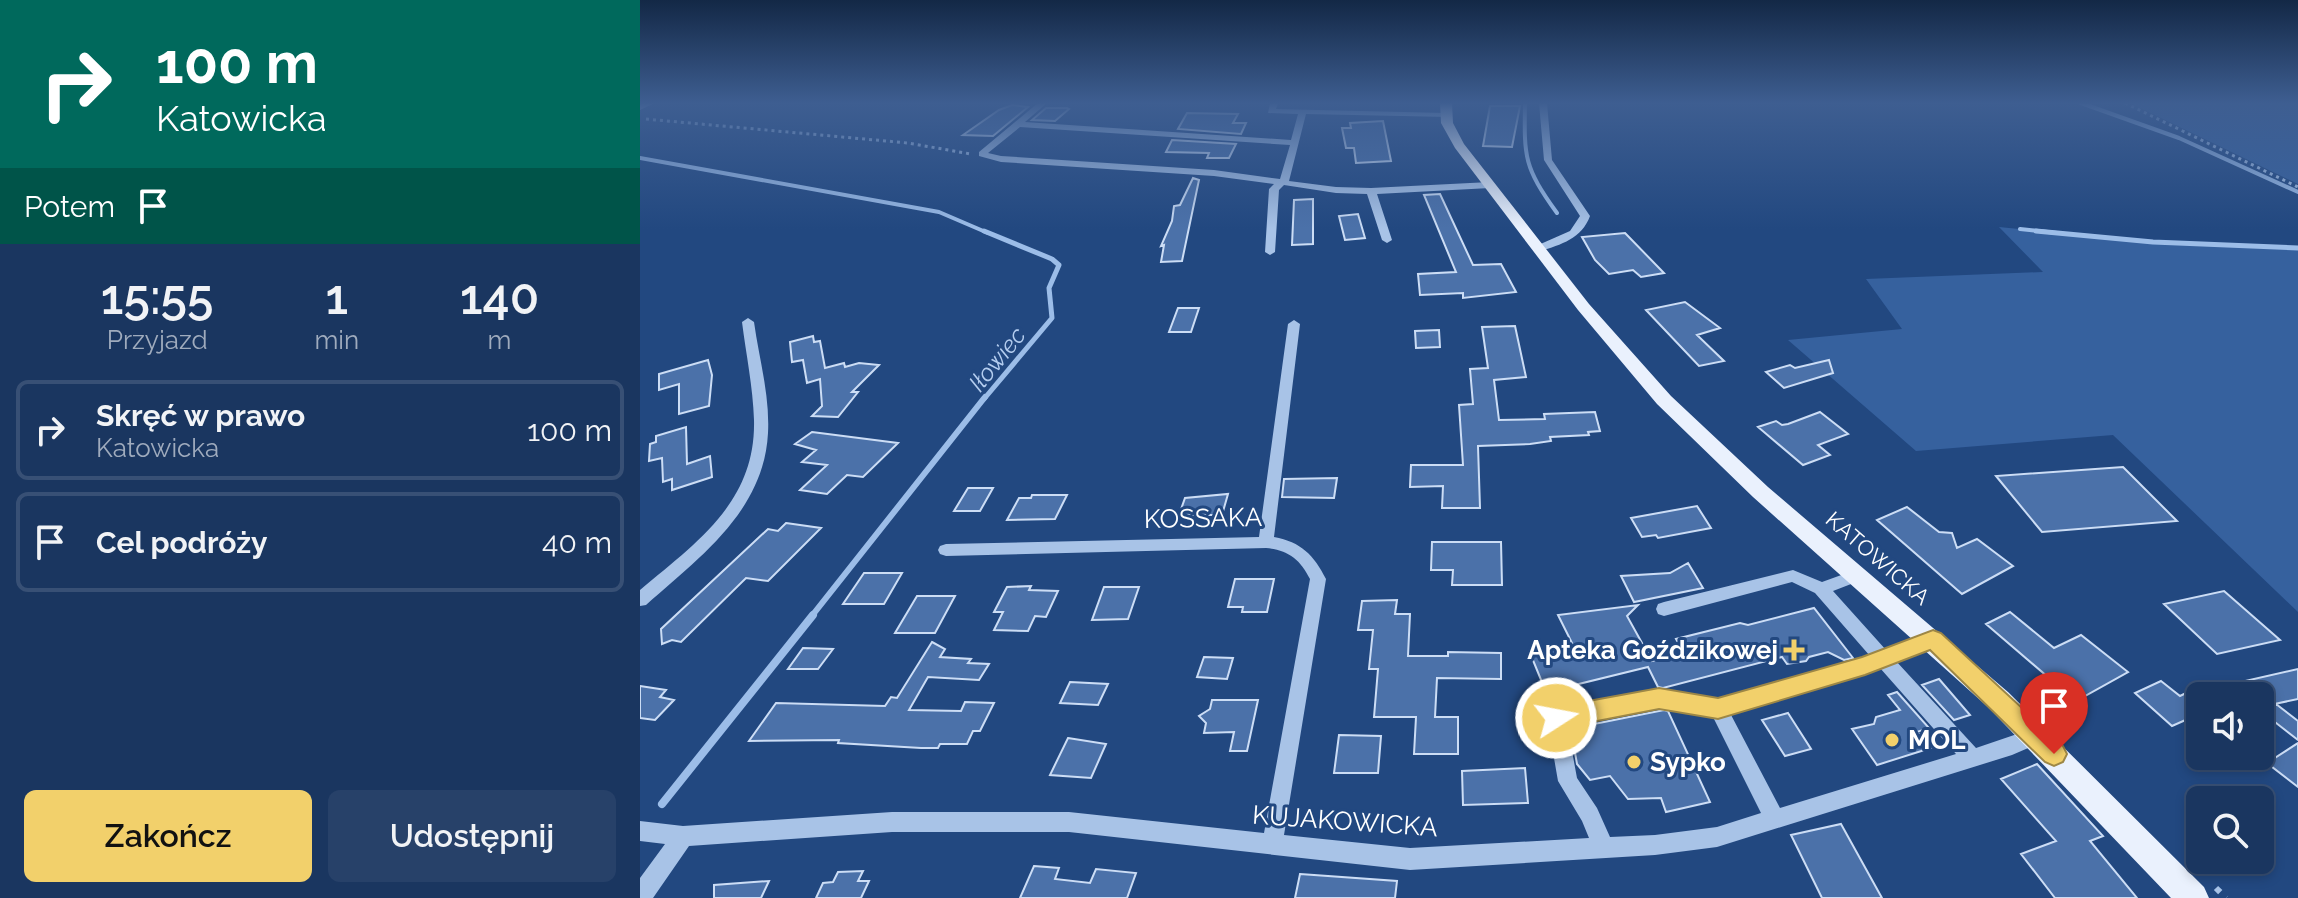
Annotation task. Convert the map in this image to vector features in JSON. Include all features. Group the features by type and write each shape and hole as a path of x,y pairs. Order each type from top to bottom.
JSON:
{"main road":[{"name":"KATOWICKA","path":"1460,145 1627,358 1665,401 1933,639 2035,736 2193,898"}],"street":[{"path":"982,154 993,145"},
{"path":"1270,252 1274,189 1285,180 1294,145"},
{"path":"1540,248 1576,233 1585,216 1548,160 1547,145"},
{"path":"982,154 1001,159 1238,175 1280,184 1371,191 1490,185"},
{"path":"1371,191 1387,240"},
{"path":"640,600 732,517 753,485 762,433 748,322"},
{"path":"1266,542 1294,324"},
{"name":"KOSSAKA","path":"946,550 1284,542 1308,556 1318,579 1272,845"},
{"path":"1821,589 1858,575"},
{"path":"1664,609 1793,576 1821,589 1971,757"},
{"path":"1604,848 1590,815 1568,781 1556,718 1659,698 1718,708 1885,659 1933,639"},
{"path":"1718,708 1775,819"},
{"name":"KUJAKOWICKA","path":"640,831 683,836 892,822 1069,822 1410,859 1604,848 1717,837 2035,736"},
{"path":"640,897 683,836"}],"path":[{"path":"921,145 982,154"},
{"path":"2211,145 2298,187"}],"shaded area":[{"path":"2217,145 2298,145 2298,184"},
{"path":"1999,227 2153,242 2298,248 2298,612 2113,435 1916,451 1788,340 1902,329 1866,279 2043,272"}],"building":[{"path":"1170,145 1236,145 1229,158 1207,158 1209,153 1166,152"},
{"path":"1345,145 1388,145 1391,161 1356,163 1354,148 1346,148"},
{"path":"1483,145 1512,145 1512,147"},
{"path":"1193,178 1199,180 1182,261 1161,262 1164,245 1161,246 1172,221 1174,206 1180,205"},
{"path":"1440,194 1473,265 1501,264 1516,292 1463,298 1463,293 1420,295 1418,274 1456,272 1424,195"},
{"path":"1313,199 1313,244 1292,245 1294,200"},
{"path":"1358,214 1365,238 1345,240 1339,216"},
{"path":"1625,233 1664,273 1641,277 1633,270 1609,274 1595,260 1582,237"},
{"path":"1685,302 1720,328 1697,335 1724,361 1699,366 1646,310"},
{"path":"1178,308 1199,308 1191,332 1169,332"},
{"path":"1515,326 1526,377 1494,380 1499,420 1545,419 1544,414 1595,412 1600,431 1588,432 1589,435 1550,437 1551,441 1530,444 1478,446 1480,508 1442,508 1443,486 1410,487 1411,465 1463,465 1459,405 1473,404 1470,369 1488,368 1482,327"},
{"path":"1439,330 1440,347 1416,348 1415,331"},
{"path":"813,336 814,342 820,341 825,368 844,363 845,367 859,363 879,365 852,392 858,392 838,417 812,416 822,406 820,379 807,383 803,360 792,362 790,342"},
{"path":"708,360 712,375 709,406 679,414 679,384 659,390 659,374"},
{"path":"1829,360 1833,373 1784,388 1766,372 1790,365 1795,368"},
{"path":"1820,412 1848,434 1818,445 1830,455 1803,465 1758,427 1776,421 1782,425 1788,424"},
{"path":"686,427 687,464 710,456 712,477 672,490 672,479 663,482 662,458 649,461 650,444 656,442 656,436"},
{"path":"812,432 898,443 863,477 847,475 827,494 800,490 827,465 802,462 816,450 795,444"},
{"path":"2123,467 2177,521 2042,532 1996,476"},
{"path":"1337,478 1334,498 1282,497 1284,479"},
{"path":"968,488 993,488 980,511 954,511"},
{"path":"1228,494 1222,515 1179,515 1185,498"},
{"path":"1032,495 1067,495 1055,519 1007,520 1019,498 1031,498"},
{"path":"1697,506 1711,528 1658,538 1656,535 1642,537 1631,518"},
{"path":"1907,507 1939,532 1952,533 1957,548 1977,539 2013,566 1962,594 1877,520"},
{"path":"786,523 821,528 768,581 746,578 681,642 672,640 662,644 661,629 768,529 778,531"},
{"path":"1432,542 1501,542 1502,585 1452,585 1453,570 1431,570"},
{"path":"1688,563 1703,588 1634,602 1621,576 1670,573"},
{"path":"864,573 902,573 884,604 843,604"},
{"path":"1235,579 1274,579 1267,612 1242,612 1243,607 1228,607"},
{"path":"1031,586 1029,590 1058,591 1046,617 1035,616 1028,631 994,630 1003,612 994,612 1007,587"},
{"path":"1104,587 1139,587 1128,619 1092,620"},
{"path":"2224,591 2280,640 2217,654 2164,604"},
{"path":"917,596 955,596 935,633 895,633"},
{"path":"1397,600 1395,614 1410,614 1408,656 1448,656 1448,652 1501,653 1501,679 1437,678 1435,717 1458,717 1458,754 1414,754 1416,717 1374,717 1378,669 1369,669 1373,630 1358,630 1362,601"},
{"path":"1638,605 1627,616 1652,661 1684,653 1676,639 1814,608 1853,658 1844,660 1828,652 1809,657 1806,661 1787,664 1782,657 1663,688 1658,687 1648,667 1546,692 1530,653 1572,643 1558,615"},
{"path":"2010,612 2054,648 2081,635 2128,672 2076,701 1986,624"},
{"path":"932,642 945,649 940,657 971,659 968,663 989,664 979,680 928,677 909,710 961,711 965,702 994,703 980,731 973,731 967,744 921,748 838,743 839,740 749,741 776,703 885,706 891,697 897,698"},
{"path":"803,648 833,649 818,669 788,669"},
{"path":"1204,657 1233,658 1227,679 1197,677"},
{"path":"2298,669 2298,699 2274,704 2274,682 2245,681"},
{"path":"1939,679 1970,715 1954,720 1922,685"},
{"path":"2161,681 2180,696 2186,693 2186,720 2172,726 2135,693"},
{"path":"1070,682 1108,684 1098,705 1060,703"},
{"path":"640,686 666,690 660,697 674,700 655,720 640,718"},
{"name":"MOL","path":"1897,692 1929,728 1917,732 1931,748 1877,765 1852,729 1874,724 1876,717 1900,710 1888,695"},
{"path":"1212,700 1258,700 1247,751 1230,751 1234,732 1204,733 1206,723 1199,716 1210,709"},
{"path":"2274,705 2298,721 2298,740 2274,721"},
{"name":"Sypko","path":"1668,711 1710,802 1666,812 1661,798 1628,799 1610,776 1590,780 1577,764 1574,747 1580,746 1574,728"},
{"path":"1788,713 1811,749 1785,756 1762,720"},
{"path":"1339,735 1381,736 1378,773 1334,773"},
{"path":"1068,738 1106,744 1091,778 1050,775"},
{"path":"2298,743 2298,787 2274,768 2274,758"},
{"path":"2037,764 2103,836 2090,841 2137,898 2055,898 2021,854 2056,841 2001,779"},
{"path":"1525,768 1528,803 1463,805 1462,771"},
{"path":"1841,824 1882,898 1822,898 1791,835"},
{"path":"1034,866 1059,868 1055,879 1090,883 1096,869 1136,873 1127,898 1020,898"},
{"path":"863,871 858,881 869,881 861,898 816,898 823,883 833,882 838,872"},
{"path":"1300,874 1397,881 1395,898 1295,898"},
{"path":"769,881 761,898 714,898 714,885"}],"waterway":[{"path":"1526,145 1532,172 1557,213"},
{"path":"2194,145 2298,192"},
{"name":"Iłowiec","path":"640,158 939,212 988,233"},
{"path":"2020,229 2055,233"},
{"name":"Iłowiec","path":"984,231 1052,259 1059,265 1049,288 1052,318 984,399"},
{"path":"2036,231 2055,233"},
{"path":"2055,233 2153,242 2298,248"},
{"name":"Iłowiec","path":"811,617 985,397"},
{"name":"Iłowiec","path":"662,804 813,615"}],"place":[{"name":"Apteka Goździkowej","path":"1794,650"},
{"name":"MOL","path":"1892,740"},
{"name":"Sypko","path":"1634,762"}],"route":[{"path":"1556,718 1659,698 1718,708 1865,666 1933,639 2054,754"}]}
